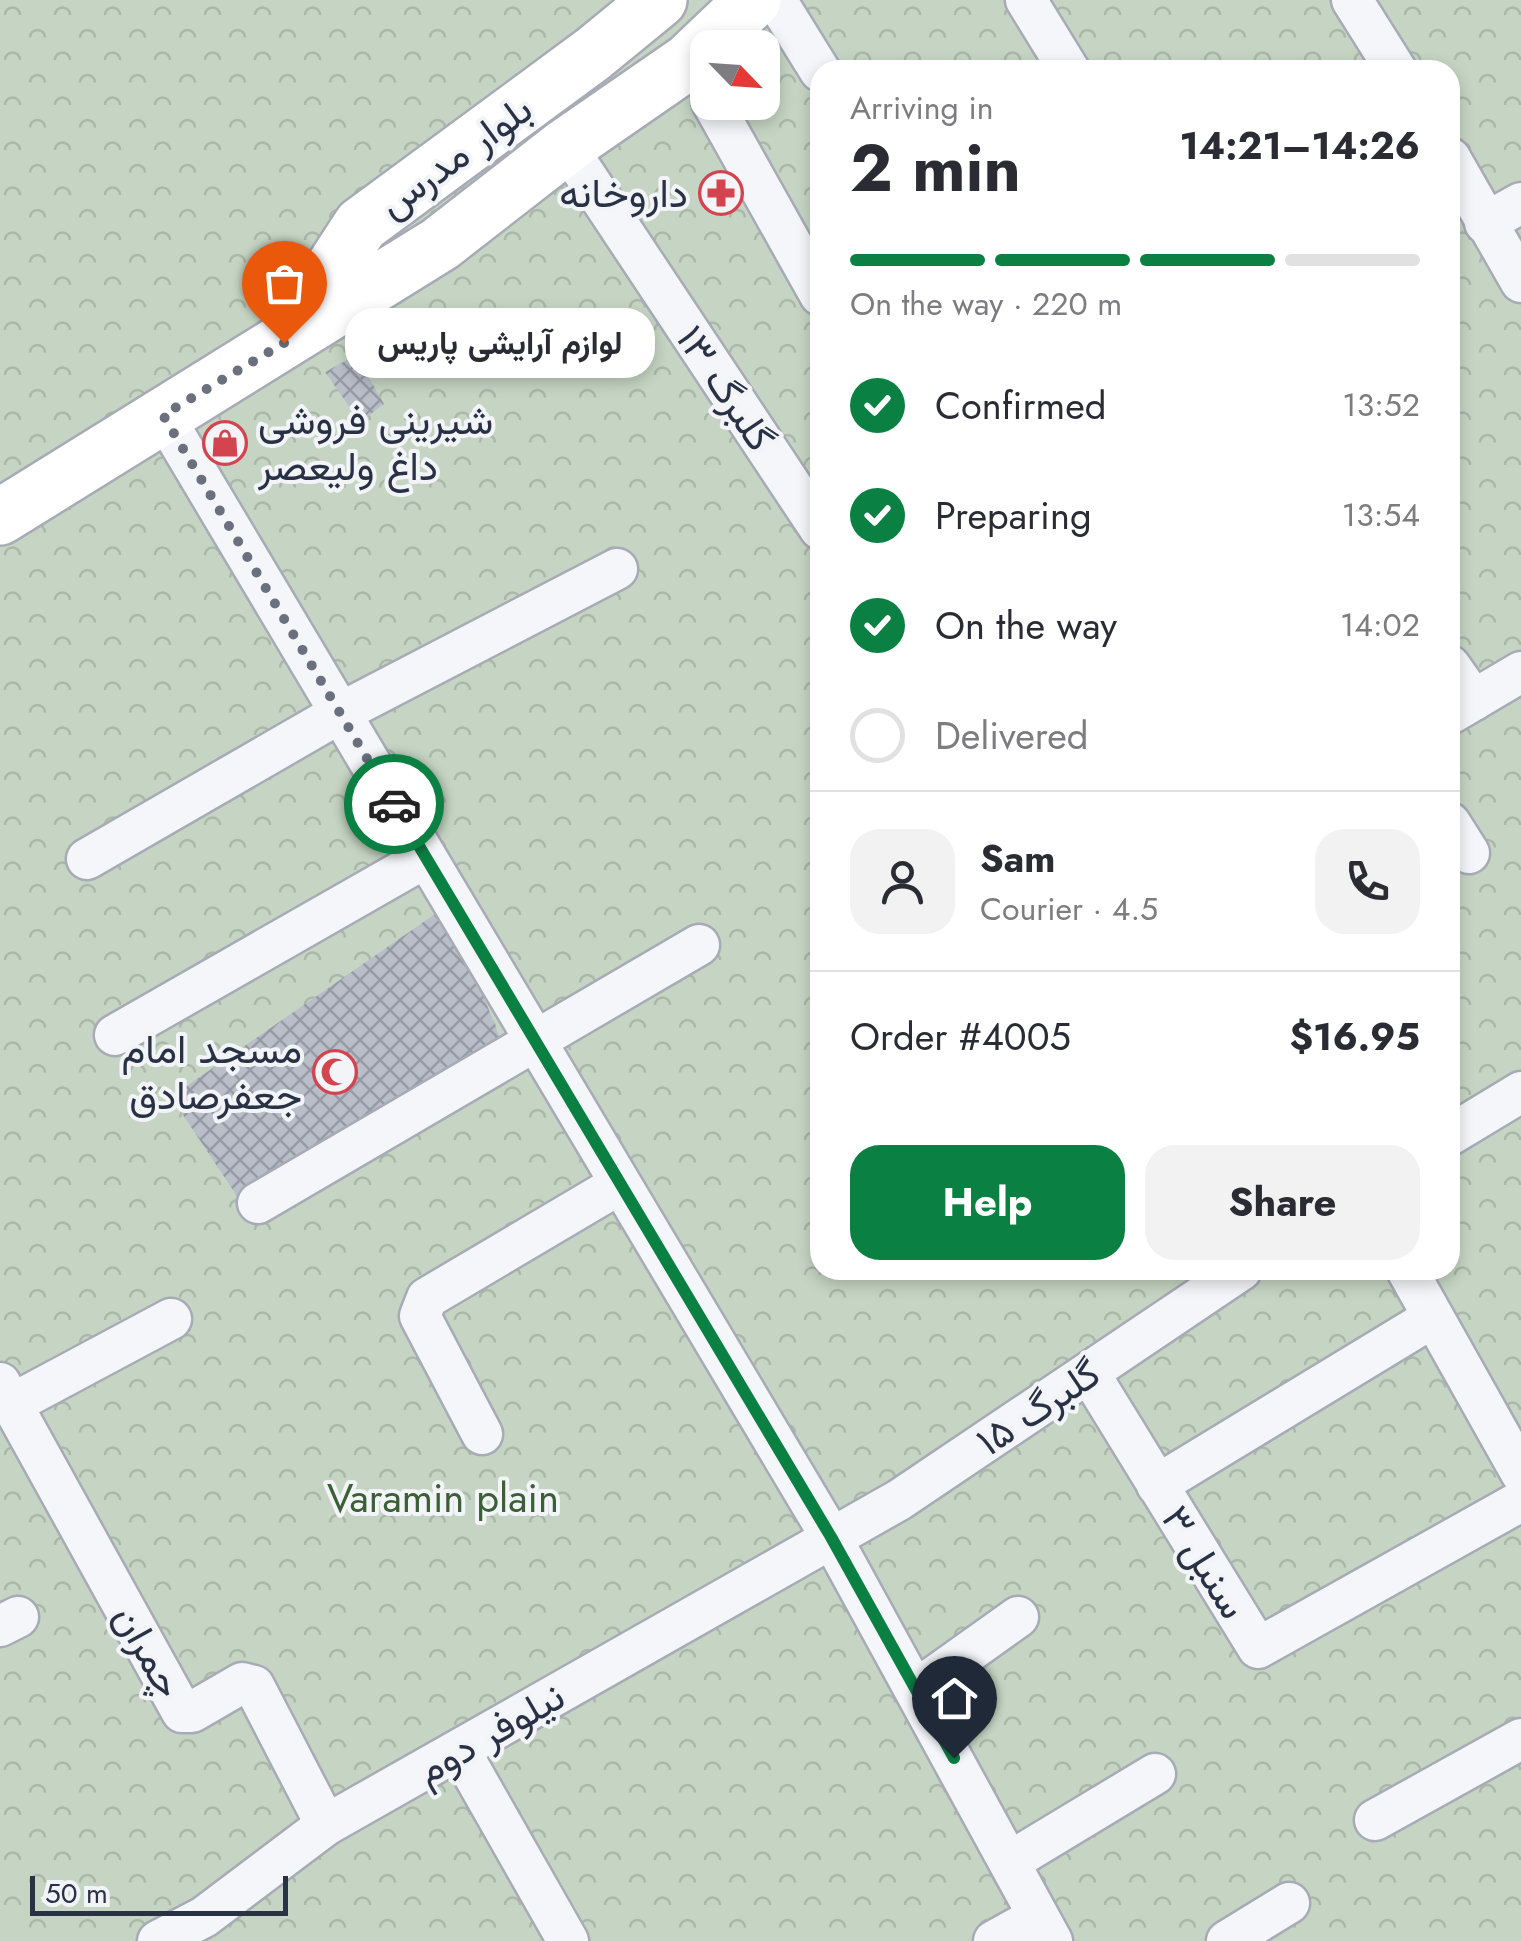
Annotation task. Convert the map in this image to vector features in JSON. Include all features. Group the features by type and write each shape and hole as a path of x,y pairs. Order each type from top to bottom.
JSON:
{"main road":[{"name":"بلوار مدرس","path":"284,343 362,225 593,54 659,0"},
{"name":"بلوار مدرس","path":"736,30 753,0"},
{"name":"بلوار مدرس","path":"0,517 440,244 566,146 690,92"}],"street":[{"path":"776,0 813,60"},
{"path":"1026,0 1063,60"},
{"path":"1352,0 1390,60"},
{"path":"722,120 810,277"},
{"name":"گلبرگ ۱۳","path":"566,146 810,514"},
{"path":"1460,181 1521,282"},
{"path":"1485,223 1521,203"},
{"path":"163,415 618,1186 831,1537 917,1689 1044,1929 994,1941"},
{"path":"87,860 340,713 616,569"},
{"path":"1462,707 1521,672"},
{"path":"115,1035 425,858"},
{"path":"258,1203 698,945"},
{"path":"1460,1129 1521,1092"},
{"path":"482,1434 420,1316 421,1306 427,1298 618,1186"},
{"name":"گلبرگ ۱۵","path":"831,1537 899,1500 1226,1280"},
{"path":"1411,1280 1521,1473"},
{"path":"1158,1485 1432,1318"},
{"path":"6,1393 171,1319"},
{"name":"سنبل ۳","path":"1088,1373 1258,1648 1521,1501"},
{"name":"چمران","path":"6,1393 182,1712 192,1712 242,1683 254,1686 326,1825"},
{"name":"نیلوفر دوم","path":"158,1941 211,1929 326,1825 831,1537"},
{"path":"917,1689 1018,1616"},
{"path":"1375,1820 1521,1739"},
{"path":"460,1751 568,1941"},
{"path":"1011,1862 1155,1774"},
{"path":"1228,1941 1290,1903"}],"green space":[{"name":"Varamin plain","path":"0,0 1521,0 1521,1941 0,1941"}],"building":[{"path":"356,355 384,404 360,422 325,372"},
{"name":"مسجد امام جعفرصادق","path":"448,905 503,1046 243,1205 171,1097"}],"way so far":[{"path":"284,343 163,415 394,804"}],"place":[{"name":"داروخانه","path":"721,193"},
{"name":"لوازم آرایشی پاریس","path":"284,343"},
{"name":"شیرینی فروشی داغ ولیعصر","path":"225,443"},
{"name":"مسجد امام جعفرصادق","path":"335,1072"}],"route":[{"path":"394,804 618,1186 831,1537 954,1758"}]}
